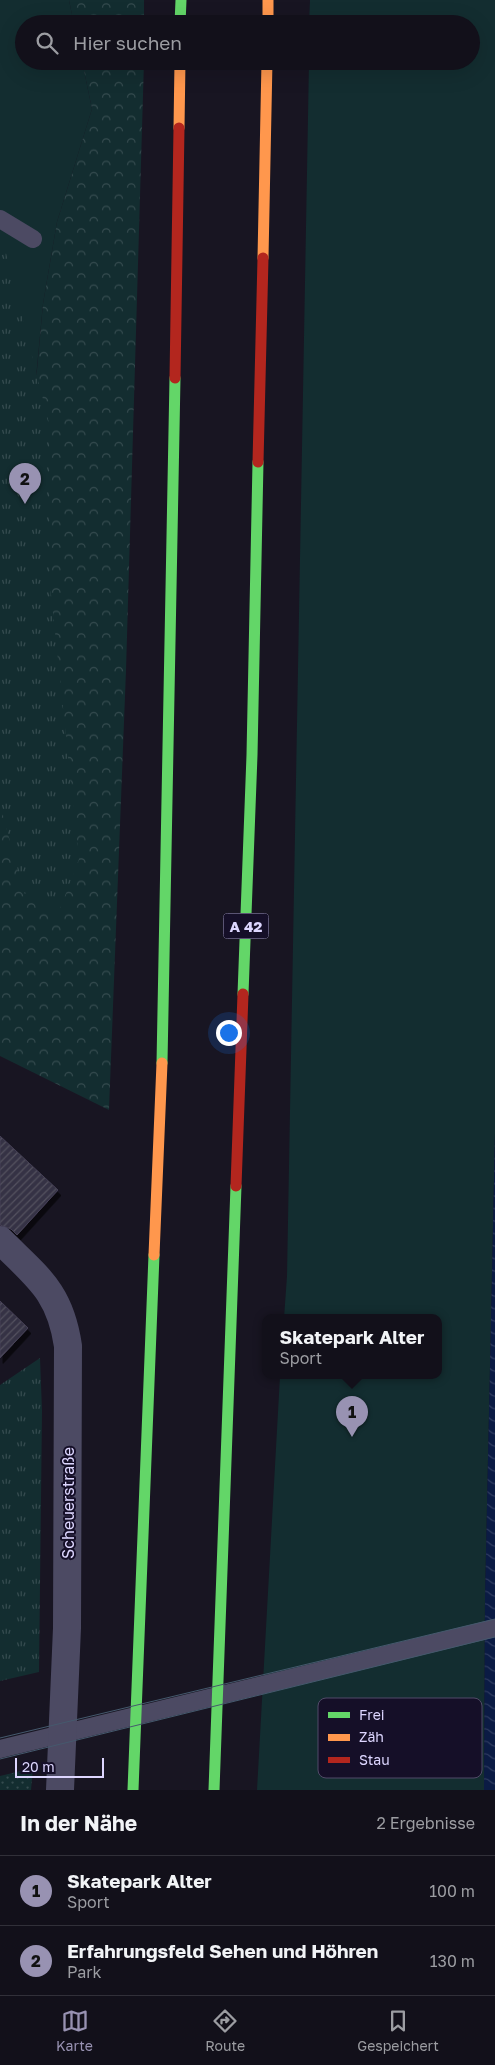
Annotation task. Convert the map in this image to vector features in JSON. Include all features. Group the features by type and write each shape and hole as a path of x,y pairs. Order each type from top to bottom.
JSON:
{"highway":[{"path":"180,15 181,0"},
{"path":"268,0 268,15"},
{"path":"133,1790 161,1087 169,738 180,70"},
{"name":"A 42","path":"214,1790 252,755 267,70"}],"street":[{"name":"Scheuerstraße","path":"0,1240 41,1281 55,1299 62,1312 68,1346 67,1618 60,1790"}],"lane":[{"path":"0,219 34,240"},
{"path":"0,1748 495,1628"}],"green space":[{"path":"0,0 69,0 72,15 15,15 15,70 84,70 92,109 57,222 43,304 0,760"},
{"path":"69,0 144,0 144,15 72,15"},
{"path":"310,0 495,0 495,1134 485,1599 484,1790 257,1790 280,1379 442,1379 442,1314 284,1314 287,1276 309,70 480,70 480,15 309,15"},
{"path":"84,70 144,70 126,670 109,1110 0,1056 0,760 43,616 35,392 43,304 57,222 92,109"},
{"path":"5,249 49,423 50,585 79,859 58,914 24,893 0,804 0,253"},
{"path":"40,1358 42,1411 39,1672 0,1681 0,1385"},
{"path":"33,1768 31,1790 0,1790 0,1776"}],"water":[{"path":"495,1134 495,1790 484,1790 485,1599"}],"building":[{"path":"0,1136 58,1190 17,1235 11,1229 0,1225"},
{"path":"0,1301 28,1328 0,1358"}],"tram line":[{"path":"0,1738 495,1619"},
{"path":"0,1759 495,1637"}],"traffic: fast":[{"path":"180,15 181,0"},
{"path":"162,1063 175,378"},
{"path":"243,994 252,755 258,462"},
{"path":"214,1790 236,1186"},
{"path":"133,1790 154,1255"}],"traffic: slow":[{"path":"268,0 268,15"},
{"path":"179,128 180,70"},
{"path":"263,258 267,70"},
{"path":"154,1255 162,1063"}],"traffic: jam":[{"path":"175,378 179,128"},
{"path":"258,462 263,258"},
{"path":"236,1186 243,994"}],"place":[{"name":"Erfahrungsfeld Sehen und Höhren","path":"25,504"},
{"name":"Skatepark Alter","path":"352,1437"}]}
